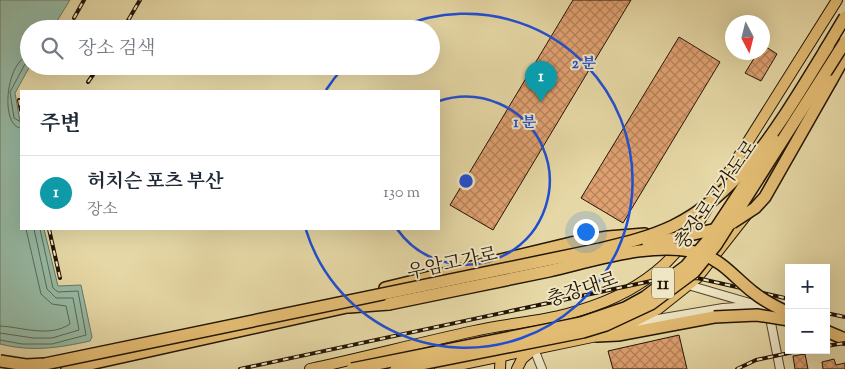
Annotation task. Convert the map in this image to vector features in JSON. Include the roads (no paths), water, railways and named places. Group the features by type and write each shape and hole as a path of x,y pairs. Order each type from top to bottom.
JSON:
{"highway":[{"name":"충장로고가도로","path":"352,369 581,322 625,308 645,297 686,266 708,240 765,155 845,17"},
{"name":"충장로고가도로","path":"396,369 583,332 628,316 651,304 694,272 716,244 845,42"},
{"name":"우암고가로","path":"67,369 344,305 614,246 673,226 699,210 722,192 749,163 780,122 828,46"},
{"name":"우암고가로","path":"0,361 26,366 45,364 705,233 731,224 755,208 765,198 845,56"},
{"path":"344,305 386,288 589,239 643,234 668,228 698,210 715,194"},
{"path":"344,305 389,304 652,250 672,249 688,250 726,266 763,300 785,312"},
{"path":"597,336 618,335 714,317 756,315 785,320"},
{"path":"830,327 845,332"},
{"path":"830,333 845,339"}],"main road":[{"name":"충장대로","path":"310,369 476,330 567,314 601,304 633,290 663,267 702,219 715,194 837,0"},
{"path":"440,369 597,336 629,324 658,309 703,272 755,204 804,134 845,63"},
{"path":"500,369 500,355 504,335 511,325"},
{"path":"476,330 486,345 485,359"},
{"path":"517,369 522,358 534,348"},
{"path":"469,362 480,369"}],"street":[{"path":"688,285 785,313"},
{"path":"629,324 737,307 748,308 770,318 785,320"},
{"path":"770,318 780,369"},
{"path":"830,329 845,339"},
{"path":"534,348 542,369"}],"water":[{"path":"0,0 70,0 58,20 20,20 20,75 25,75 15,93 20,121 20,230 44,230 58,286 81,285 92,337 90,341 45,348 23,348 0,344"}],"railway":[{"path":"74,18 84,0"},
{"path":"128,20 140,0"},
{"path":"88,82 93,75"},
{"path":"19,100 20,105"},
{"path":"49,230 60,278"},
{"path":"240,369 656,280 697,278 785,298"},
{"path":"830,314 845,317"},
{"path":"830,345 845,343"},
{"path":"737,369 756,360 785,354"}],"place":[{"name":"허치슨 포츠 부산","path":"541,102"}]}
